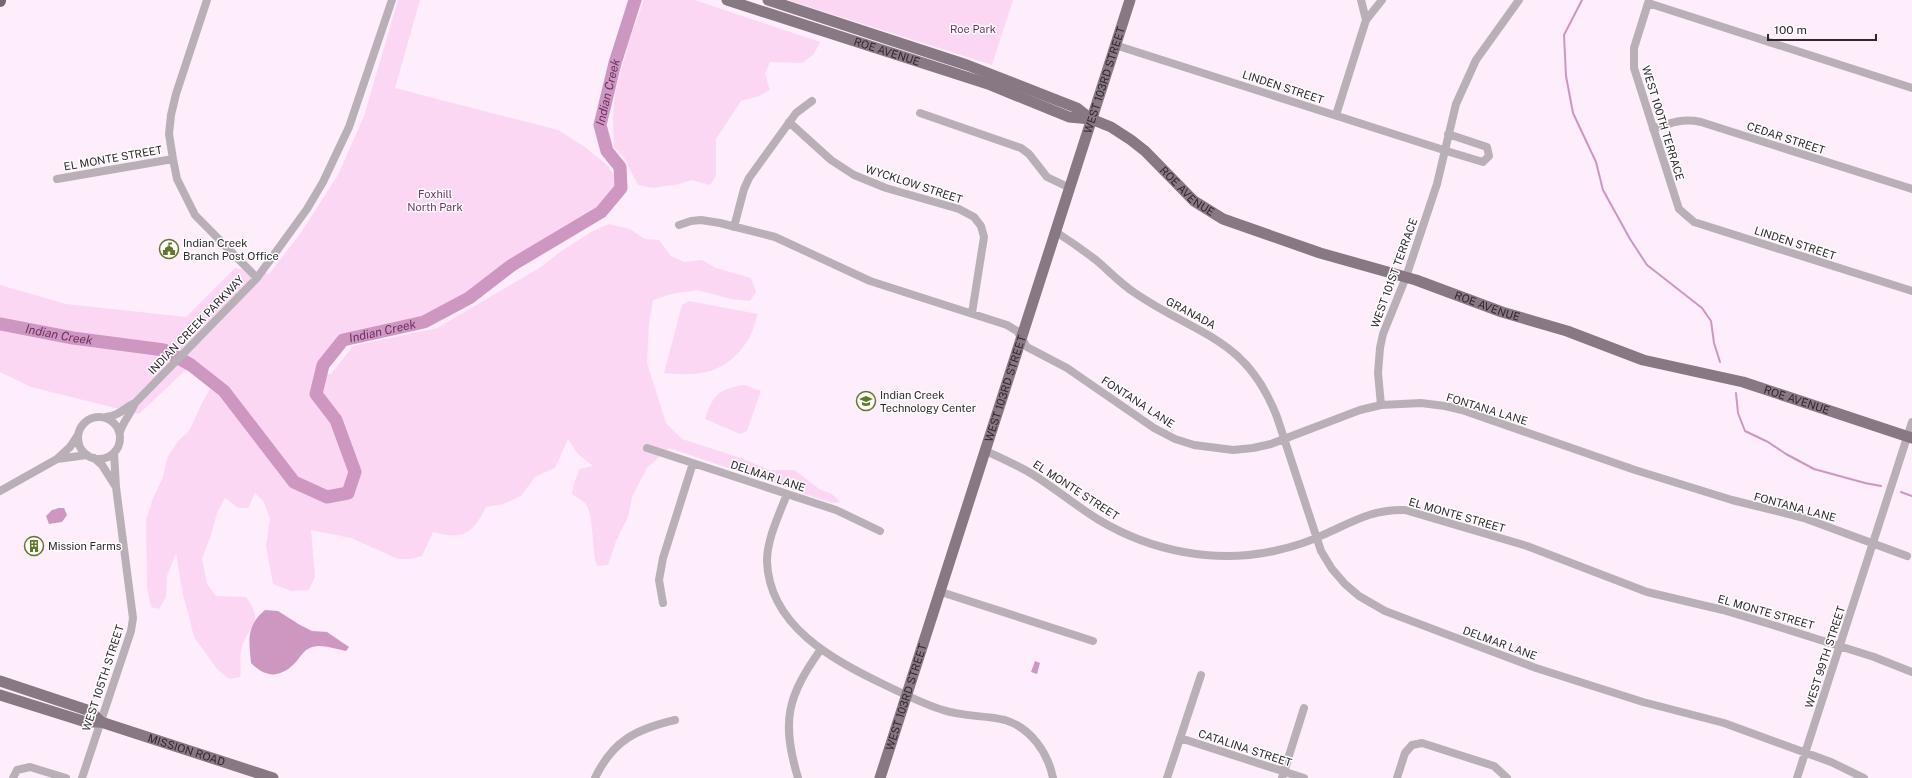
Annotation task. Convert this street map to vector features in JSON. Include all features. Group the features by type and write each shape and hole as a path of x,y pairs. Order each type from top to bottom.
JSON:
{"main road":[{"name":"ROE AVENUE","path":"727,0 988,84 1070,117 1091,119"},
{"name":"ROE AVENUE","path":"768,0 984,71 1077,108 1091,119 1115,129 1132,140 1145,151 1194,201 1212,213 1284,241 1406,277 1502,312 1567,331 1643,360 1743,382 1910,438"},
{"name":"WEST 103RD STREET","path":"880,778 1130,0"},
{"path":"818,29 825,18"},
{"name":"MISSION ROAD","path":"0,681 90,711 101,722"},
{"name":"MISSION ROAD","path":"0,695 86,722 101,722 273,778"}],"street":[{"path":"207,0 176,94 171,115 169,134 173,159 177,179 195,215 257,278"},
{"name":"INDIAN CREEK PARKWAY","path":"120,432 123,423 135,403 257,278 307,209 323,182 340,148 392,0"},
{"path":"1361,0 1366,20"},
{"path":"1336,115 1366,20 1382,0"},
{"name":"WEST 101ST TERRACE","path":"1381,405 1378,373 1380,348 1406,277 1437,184 1456,104 1472,67 1486,44 1519,0"},
{"path":"1648,2 1912,88"},
{"name":"WEST 100TH TERRACE","path":"1648,2 1634,48 1634,68 1678,206"},
{"name":"LINDEN STREET","path":"1115,45 1444,150"},
{"path":"734,227 740,200 749,178 796,113 812,100"},
{"path":"920,113 1021,148 1029,154 1047,177 1070,188"},
{"name":"CEDAR STREET","path":"1653,129 1681,120 1688,119 1701,122 1912,189"},
{"name":"WYCKLOW STREET","path":"789,122 831,160 854,175 886,188 959,209 974,217 982,226 984,237 972,313"},
{"path":"1444,150 1483,162 1489,156 1487,147 1448,134"},
{"name":"EL MONTE STREET","path":"57,179 173,159"},
{"name":"LINDEN STREET","path":"1678,206 1687,217 1694,222 1912,291"},
{"path":"679,225 701,220 775,237 870,281 1007,325 1017,331 1022,338"},
{"name":"GRANADA","path":"1056,232 1086,252 1134,293 1214,337 1239,357 1258,379 1270,400 1284,440"},
{"name":"FONTANA LANE","path":"1022,338 1027,347 1067,368 1139,419 1175,439 1194,445 1233,450 1253,448 1284,440 1360,410 1381,405 1421,403 1462,410 1635,470 1732,500 1804,518 1873,543"},
{"name":"INDIAN CREEK PARKWAY","path":"106,417 120,414 128,406 135,403"},
{"path":"0,491 57,459 70,447 78,435 80,428 91,418 106,417 112,421 120,432 121,440 114,453 101,459 90,456 57,459"},
{"name":"WEST 99TH STREET","path":"1797,778 1873,543 1910,438 1912,422"},
{"path":"78,435 82,449 102,465 116,487"},
{"name":"DELMAR LANE","path":"1284,440 1316,538 1324,557 1345,584 1359,596 1385,611 1536,668 1643,702 1724,723 1846,769 1864,778"},
{"name":"DELMAR LANE","path":"647,448 836,510 880,531"},
{"name":"EL MONTE STREET","path":"986,451 1032,473 1098,520 1120,532 1167,549 1186,553 1229,556 1272,552 1316,538 1377,511 1391,510 1415,512 1527,546 1647,592 1737,614 1840,646 1912,672"},
{"name":"WEST 105TH STREET","path":"82,778 131,631 133,618 116,487 114,453"},
{"path":"663,603 659,580 663,558 693,463"},
{"path":"787,494 772,534 767,559 770,584 775,597 788,619 821,649 844,665 907,695 945,711 1006,721 1018,726 1028,733 1042,750 1051,767 1053,778"},
{"path":"1873,543 1907,556"},
{"path":"941,592 1093,641"},
{"path":"798,778 789,741 791,706 803,674 821,649"},
{"path":"1167,778 1201,675"},
{"path":"1283,775 1304,708"},
{"path":"595,778 609,755 625,739 638,731 675,720"},
{"name":"CATALINA STREET","path":"1180,738 1283,775 1304,778"},
{"path":"1397,778 1405,753 1412,745 1422,743 1494,766 1507,777"},
{"path":"13,778 17,770 30,766 66,778"}],"green space":[{"name":"Foxhill North Park","path":"398,0 420,0 395,88 558,130 585,147 608,166 621,188 601,212 512,265 469,298 424,322 343,340 323,365 321,374 331,374 353,346 437,328 541,267 560,252 591,232 609,224 630,229 645,239 659,240 671,256 684,262 702,260 716,268 751,278 756,292 750,301 731,299 698,290 671,294 653,300 649,324 647,363 666,423 682,439 741,458 769,470 795,470 819,489 832,494 840,502 832,503 669,448 647,468 632,497 628,517 616,541 608,565 597,566 594,551 592,524 588,509 585,503 572,494 574,483 580,469 593,466 578,454 568,439 555,468 535,477 521,496 503,504 486,507 476,524 466,533 452,535 433,532 422,556 410,559 398,559 351,538 311,530 315,577 309,590 291,591 273,584 266,546 270,519 264,502 255,493 248,508 238,508 225,498 217,513 202,559 207,584 216,596 246,597 255,613 253,625 241,651 240,677 229,679 217,669 194,637 182,590 176,553 167,576 166,597 159,609 151,607 147,588 146,520 152,501 163,477 167,458 178,441 189,431 204,399 214,383 191,365 139,414 31,387 0,372 0,285 66,304 186,317 235,268 269,274 300,234 338,175 364,116"},
{"path":"644,0 695,0 820,42 814,54 802,63 770,62 765,74 770,90 759,96 741,101 716,139 716,176 710,185 691,180 679,184 653,188 638,185 623,156 614,147 613,122 615,94 628,44"},
{"name":"Roe Park","path":"788,0 1013,0 992,65"},
{"path":"689,301 758,314 748,340 731,360 722,366 701,373 664,373 682,305"},
{"path":"744,385 761,391 747,431 740,434 705,419 711,404 718,394 722,391"}],"shaded area":[{"path":"64,508 67,515 62,522 49,524 46,516 52,510"},
{"path":"265,610 278,611 312,631 327,632 349,647 346,651 325,646 312,647 306,650 288,669 282,672 272,674 261,671 251,663 250,634 255,622"},
{"path":"1035,661 1040,663 1037,674 1031,672"}],"waterway":[{"name":"Indian Creek","path":"0,324 73,338 164,350 191,365 224,391 294,482 327,497 348,493 355,472 336,420 316,394 323,365 343,340 424,322 469,298 512,265 601,212 621,188 620,167 607,151 600,125 615,63 635,0"},
{"path":"1582,0 1564,35 1566,76 1573,113 1596,162 1603,190 1630,239 1647,265 1702,308 1711,321 1714,343 1720,362"},
{"path":"1736,393 1738,413 1745,431 1768,442 1786,454 1814,469 1881,486"},
{"path":"1901,492 1912,496"}],"place":[{"name":"Indian Creek Branch Post Office","path":"169,249"},
{"name":"Indian Creek Technology Center","path":"866,401"},
{"name":"Mission Farms","path":"34,546"}]}
